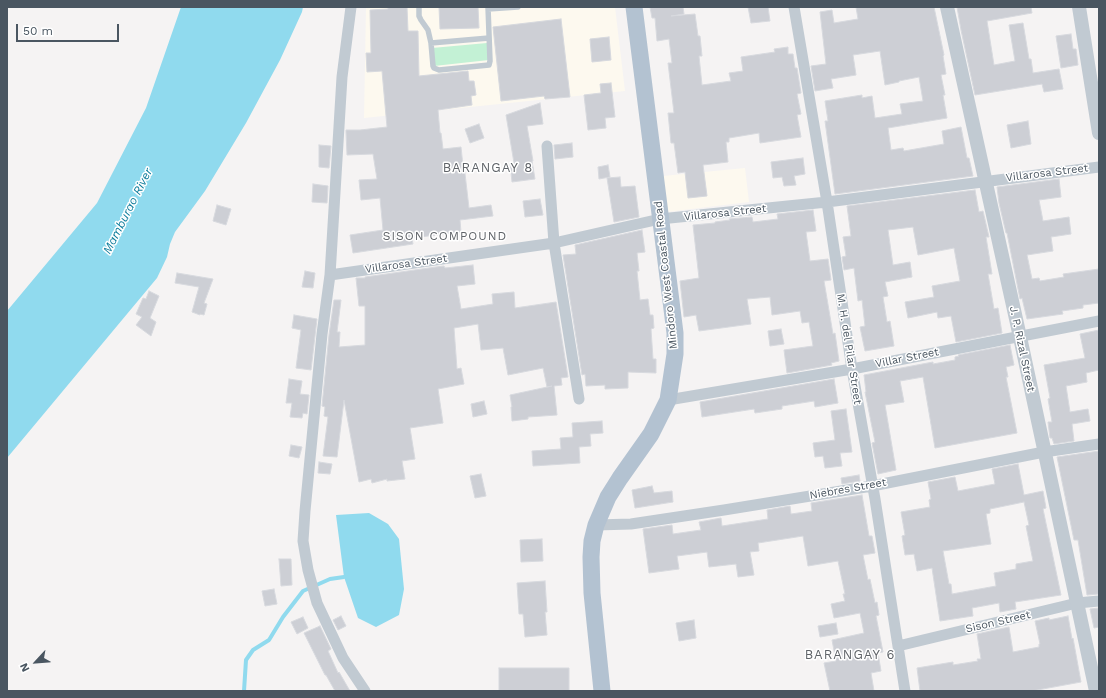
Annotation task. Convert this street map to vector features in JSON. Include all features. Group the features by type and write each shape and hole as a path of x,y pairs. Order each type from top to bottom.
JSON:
{"main road":[{"name":"Mindoro West Coastal Road","path":"602,691 592,593 592,541 596,525 608,497 651,434 668,400 675,354 674,334 634,7"}],"street":[{"path":"351,7 342,77 330,275 322,334 303,541 308,570 317,602 343,658 365,691"},
{"name":"M. H. del Pilar Street","path":"794,7 827,202 852,369 905,691"},
{"name":"J. P. Rizal Street","path":"946,7 1097,691"},
{"path":"1078,7 1099,133"},
{"path":"547,146 554,244 579,399"},
{"name":"Villarosa Street","path":"330,275 554,244 660,219 827,202 1099,166"},
{"name":"Villar Street","path":"668,400 852,369 1099,322"},
{"name":"Niebres Street","path":"596,525 631,524 872,486 1044,452 1099,444"},
{"name":"Sison Street","path":"898,646 1077,603 1099,601"}],"lane":[{"path":"419,7 419,16 428,30 433,66 439,70 487,66 490,63 488,8 516,7"},
{"path":"431,43 489,38"}],"shaded area":[{"path":"366,7 615,7 625,91 364,118"},
{"path":"745,168 749,202 667,212 663,176"}],"green space":[{"path":"487,43 489,60 434,66 432,48"}],"water":[{"name":"Mamburao River","path":"181,7 303,7 280,60 246,123 205,191 175,232 167,257 157,278 7,458 7,311 97,203 146,108"},
{"path":"369,513 388,524 399,539 404,589 399,615 376,627 358,618 344,577 336,515"}],"building":[{"path":"388,7 407,7 408,31 418,31 419,76 468,71 469,81 474,81 476,95 471,96 472,105 438,110 440,133 443,149 461,147 469,208 491,205 493,216 460,220 461,232 412,238 413,244 353,253 350,235 383,230 380,198 361,200 359,180 377,179 373,154 347,155 346,130 387,127 382,71 367,72 366,53 371,53 370,10 388,9"},
{"path":"439,7 478,7 479,28 440,29"},
{"path":"650,7 683,7 684,14 671,16 695,14 698,36 700,36 702,56 699,56 702,85 731,81 729,73 743,71 741,57 775,52 774,49 788,47 788,54 793,54 795,68 797,68 801,93 797,94 801,114 797,115 801,137 760,143 759,133 729,138 729,142 726,142 728,162 703,165 707,196 688,198 685,172 678,173 674,143 671,143 668,113 674,113 668,63 672,63 669,39 657,41 655,18 652,18"},
{"path":"748,7 768,7 770,21 751,23"},
{"path":"856,7 934,7 944,55 946,74 941,75 947,118 888,128 891,150 903,148 904,151 944,144 942,131 961,127 967,158 969,158 973,176 835,194 825,121 828,121 825,101 862,95 862,98 872,96 875,118 902,114 900,104 923,101 919,77 885,85 880,51 853,55 856,75 831,79 833,88 815,91 811,66 826,64 820,12 832,10 834,23 858,19"},
{"path":"957,7 1031,7 1032,13 987,21 994,65 1015,61 1009,25 1023,23 1033,73 1059,69 1063,89 1044,92 1042,84 975,95"},
{"path":"561,19 570,97 545,99 544,96 501,101 493,27"},
{"path":"1071,34 1073,49 1076,49 1078,65 1061,68 1056,36"},
{"path":"609,37 611,60 592,62 590,39"},
{"path":"611,83 615,117 605,118 606,128 588,130 584,95 601,93 600,84"},
{"path":"540,103 543,124 527,126 535,179 512,182 510,163 514,163 506,115"},
{"path":"1028,121 1031,144 1011,148 1007,125"},
{"path":"479,124 484,138 470,143 465,129"},
{"path":"572,143 573,157 555,159 554,145"},
{"path":"319,145 331,146 329,168 319,167"},
{"path":"803,158 805,174 794,176 796,185 784,186 782,177 773,178 771,162"},
{"path":"608,165 610,177 599,179 598,167"},
{"path":"620,177 621,187 635,186 639,217 614,222 607,178"},
{"path":"1059,179 1061,197 1039,200 1043,221 1069,217 1071,234 1051,237 1053,251 1027,255 1032,279 1039,278 1040,281 1064,277 1063,274 1099,269 1099,303 1083,305 1083,308 1062,311 1063,314 1027,319 1022,298 1020,299 1007,233 999,203 997,187"},
{"path":"313,184 328,186 327,203 312,202"},
{"path":"975,190 979,212 983,211 989,237 986,237 992,274 988,274 994,309 998,308 1002,333 956,342 951,316 938,318 937,312 908,318 905,302 934,297 932,286 960,281 954,248 918,255 913,227 888,230 893,265 910,262 912,277 885,282 888,296 883,297 887,322 890,321 894,346 865,351 860,327 865,326 862,300 858,301 854,268 844,270 842,257 846,256 843,237 851,236 847,206"},
{"path":"540,199 543,215 525,217 523,201"},
{"path":"217,205 231,209 226,225 213,221"},
{"path":"813,210 816,231 806,232 810,261 828,259 831,280 824,281 833,334 835,333 839,361 831,363 832,365 787,373 784,350 813,346 809,322 802,323 800,311 772,315 770,297 747,299 751,324 699,331 696,315 684,317 680,281 699,278 693,225 752,217 753,222 778,219 777,214"},
{"path":"642,230 645,252 637,253 639,271 637,271 640,300 648,299 650,315 653,315 654,328 651,329 653,359 656,359 656,373 628,372 628,388 605,389 605,385 586,386 585,374 582,375 563,255 576,254 575,245"},
{"path":"473,265 475,284 457,286 461,309 493,304 492,294 514,292 515,308 556,302 568,377 561,378 562,385 554,386 557,415 528,417 528,419 512,421 510,395 552,386 547,387 543,368 508,375 503,348 481,350 478,324 454,328 457,369 461,368 464,384 438,389 443,423 410,428 415,459 402,461 405,479 387,481 387,479 372,483 371,479 359,482 344,400 337,457 323,456 328,417 324,416 325,407 322,406 334,300 341,300 337,332 340,332 339,347 365,345 365,306 359,306 356,278 365,278 444,266 445,268"},
{"path":"305,271 315,273 313,288 302,287"},
{"path":"177,273 213,279 204,303 207,304 204,315 192,312 199,287 175,283"},
{"path":"149,291 159,296 150,318 156,322 151,336 136,325 142,317 136,314 143,298 146,299"},
{"path":"294,315 317,319 311,370 296,368 301,330 292,328"},
{"path":"781,329 784,344 770,346 768,331"},
{"path":"1099,330 1099,370 1086,373 1087,382 1066,386 1070,412 1088,409 1090,421 1072,424 1074,441 1054,444 1052,438 1050,438 1048,422 1052,422 1048,399 1050,398 1044,365 1085,358 1080,334"},
{"path":"1010,345 1014,365 1006,367 1008,377 1006,377 1017,433 935,448 923,377 900,381 904,402 885,405 896,470 878,474 872,443 875,442 865,392 864,375 933,362 933,364 955,360 955,357 959,356 958,355"},
{"path":"289,379 302,381 300,394 309,395 307,414 303,413 302,418 290,417 292,403 286,403"},
{"path":"834,379 838,403 815,407 814,401 782,406 782,409 755,413 754,409 702,417 700,402"},
{"path":"484,401 487,414 473,417 471,404"},
{"path":"846,409 852,452 840,453 842,466 825,468 823,456 815,457 813,443 835,440 831,411"},
{"path":"602,421 603,433 590,434 591,446 579,447 580,463 533,466 532,451 561,449 560,438 573,437 572,423"},
{"path":"291,445 302,447 299,458 289,456"},
{"path":"1099,451 1099,594 1087,595 1078,540 1074,540 1057,457"},
{"path":"319,462 332,464 330,474 318,473"},
{"path":"1018,464 1024,495 1043,491 1046,508 1043,509 1061,595 1015,602 1016,609 1000,612 999,603 972,608 973,616 940,621 932,568 917,571 914,554 905,555 902,536 905,535 901,512 930,507 929,500 931,499 928,482 955,477 958,491 995,484 992,469","holes":["1024,502 1029,525 1026,526 1033,561 1016,564 1016,569 994,573 996,586 952,594 943,551 991,544 986,514 990,513 990,509"]},
{"path":"481,474 486,496 475,498 470,476"},
{"path":"859,475 860,481 842,484 841,478"},
{"path":"652,486 654,493 672,491 673,502 635,508 632,490"},
{"path":"862,495 869,536 872,536 875,553 863,555 868,580 870,579 875,603 877,602 879,615 876,616 883,652 878,653 881,671 871,673 874,691 830,691 824,663 836,661 832,640 864,633 860,613 834,618 831,604 845,601 843,594 845,594 838,561 808,566 803,536 758,543 759,551 750,552 754,575 738,577 736,564 709,567 707,552 677,556 679,569 649,573 643,529 672,525 673,534 701,530 699,522 721,518 722,526 768,519 767,510 790,506 791,514 812,511 811,503"},
{"path":"542,539 543,561 521,562 520,540"},
{"path":"279,559 291,559 292,585 281,586"},
{"path":"545,581 547,635 525,637 523,614 519,614 517,583"},
{"path":"274,589 277,604 265,606 262,591"},
{"path":"1099,608 1099,627 1094,628 1090,609"},
{"path":"341,616 346,626 338,630 333,620"},
{"path":"1068,616 1081,682 1032,691 920,691 917,668 953,662 953,665 978,661 977,659 981,659 977,634 1009,627 1013,652 1039,647 1040,644 1035,621"},
{"path":"303,617 308,628 297,634 291,622"},
{"path":"694,620 696,638 679,641 676,623"},
{"path":"836,623 838,634 820,637 818,626"},
{"path":"320,626 331,649 328,651 338,673 339,672 350,691 335,691 325,675 304,633"},
{"path":"499,668 569,668 569,691 499,691"}],"waterway":[{"path":"244,691 246,660 253,650 269,640 283,617 303,591 330,579 344,577"}],"district":[{"name":"BARANGAY 8","path":"488,168"},
{"name":"SISON COMPOUND","path":"445,236"},
{"name":"BARANGAY 6","path":"850,655"}]}
